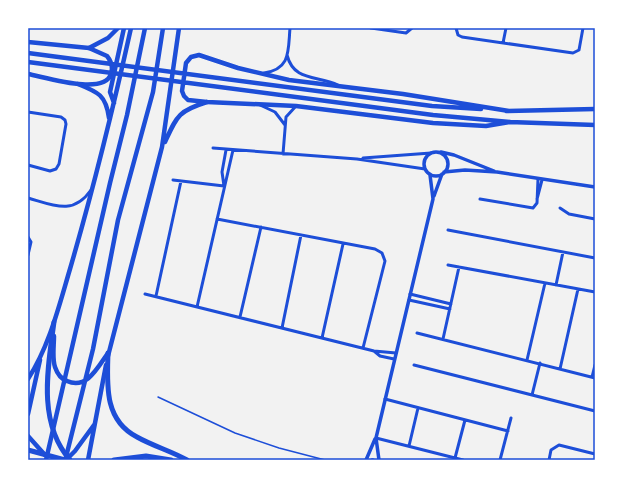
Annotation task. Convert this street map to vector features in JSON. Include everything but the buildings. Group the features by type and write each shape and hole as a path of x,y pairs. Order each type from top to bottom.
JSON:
{"highway":[{"path":"54,322 47,379 48,403 53,430 67,460"},
{"path":"108,353 107,393 112,411 118,422 137,438 187,460"},
{"path":"28,450 67,460"},
{"path":"114,460 146,456 171,460"}],"main road":[{"path":"89,48 108,38 118,28"},
{"path":"114,103 110,92 124,28"},
{"path":"28,379 54,322 110,120 131,28"},
{"path":"47,460 134,85 145,28"},
{"path":"67,460 93,349 118,220 153,92 163,28"},
{"path":"88,460 108,353 162,147 179,28"},
{"path":"28,42 89,48 107,56 112,67 111,75 105,83 98,85 78,84 28,74"},
{"path":"28,53 432,106 509,111 595,109"},
{"path":"509,111 403,94 302,82 260,74 199,55 190,57 186,64 182,94 188,100 296,106 433,123 486,126 510,122"},
{"path":"28,62 433,115 510,122 595,125"},
{"path":"78,84 93,90 100,95 106,102 110,120"},
{"path":"162,147 180,115 188,108 207,102"},
{"path":"54,322 55,367 58,374 64,380 72,383 81,383 89,379 108,353"},
{"path":"28,414 43,349"},
{"path":"67,460 96,422"},
{"path":"28,436 40,448 47,460"}],"street":[{"path":"260,74 280,69 285,63 290,28"},
{"path":"371,28 406,33 412,28"},
{"path":"456,28 457,32 462,37 575,53 579,50 583,28"},
{"path":"503,43 506,28"},
{"path":"287,55 291,67 299,74 332,82 343,87"},
{"path":"258,104 274,112 285,125"},
{"path":"283,154 285,125 288,114 296,106"},
{"path":"28,112 61,117 65,120 66,124 59,164 56,169 50,171 28,165"},
{"path":"213,148 357,159 407,165 425,170 430,175 436,176 444,173 465,170 497,172 595,187"},
{"path":"224,186 222,172 226,150"},
{"path":"197,307 224,186 230,171 233,150"},
{"path":"357,159 439,152 454,155 497,172"},
{"path":"366,460 376,438 433,199 447,167 447,159 439,152"},
{"path":"425,170 424,160 431,153"},
{"path":"430,175 433,199"},
{"path":"480,199 530,208 536,205 540,179"},
{"path":"173,180 224,186"},
{"path":"156,296 181,181"},
{"path":"28,198 55,206 67,207 84,199 92,188"},
{"path":"560,208 569,214 595,218"},
{"path":"217,219 379,251 384,257 384,261 363,348"},
{"path":"240,317 260,228"},
{"path":"448,230 595,258"},
{"path":"282,328 301,235"},
{"path":"28,237 31,242 28,255"},
{"path":"322,338 343,244"},
{"path":"556,285 563,252"},
{"path":"448,265 595,292"},
{"path":"443,339 459,267"},
{"path":"527,360 545,283"},
{"path":"560,369 578,289"},
{"path":"145,294 374,351 396,353"},
{"path":"410,294 451,304"},
{"path":"409,300 450,309"},
{"path":"417,333 594,377 595,364"},
{"path":"374,351 380,356 394,359"},
{"path":"532,394 540,363"},
{"path":"414,365 595,411"},
{"path":"385,399 508,431"},
{"path":"409,446 418,408"},
{"path":"500,460 511,418"},
{"path":"455,458 465,420"},
{"path":"376,438 463,460"},
{"path":"376,438 379,460"},
{"path":"549,460 552,450 559,445 595,454"}],"lane":[{"path":"158,397 235,433 279,448 324,460"}]}
